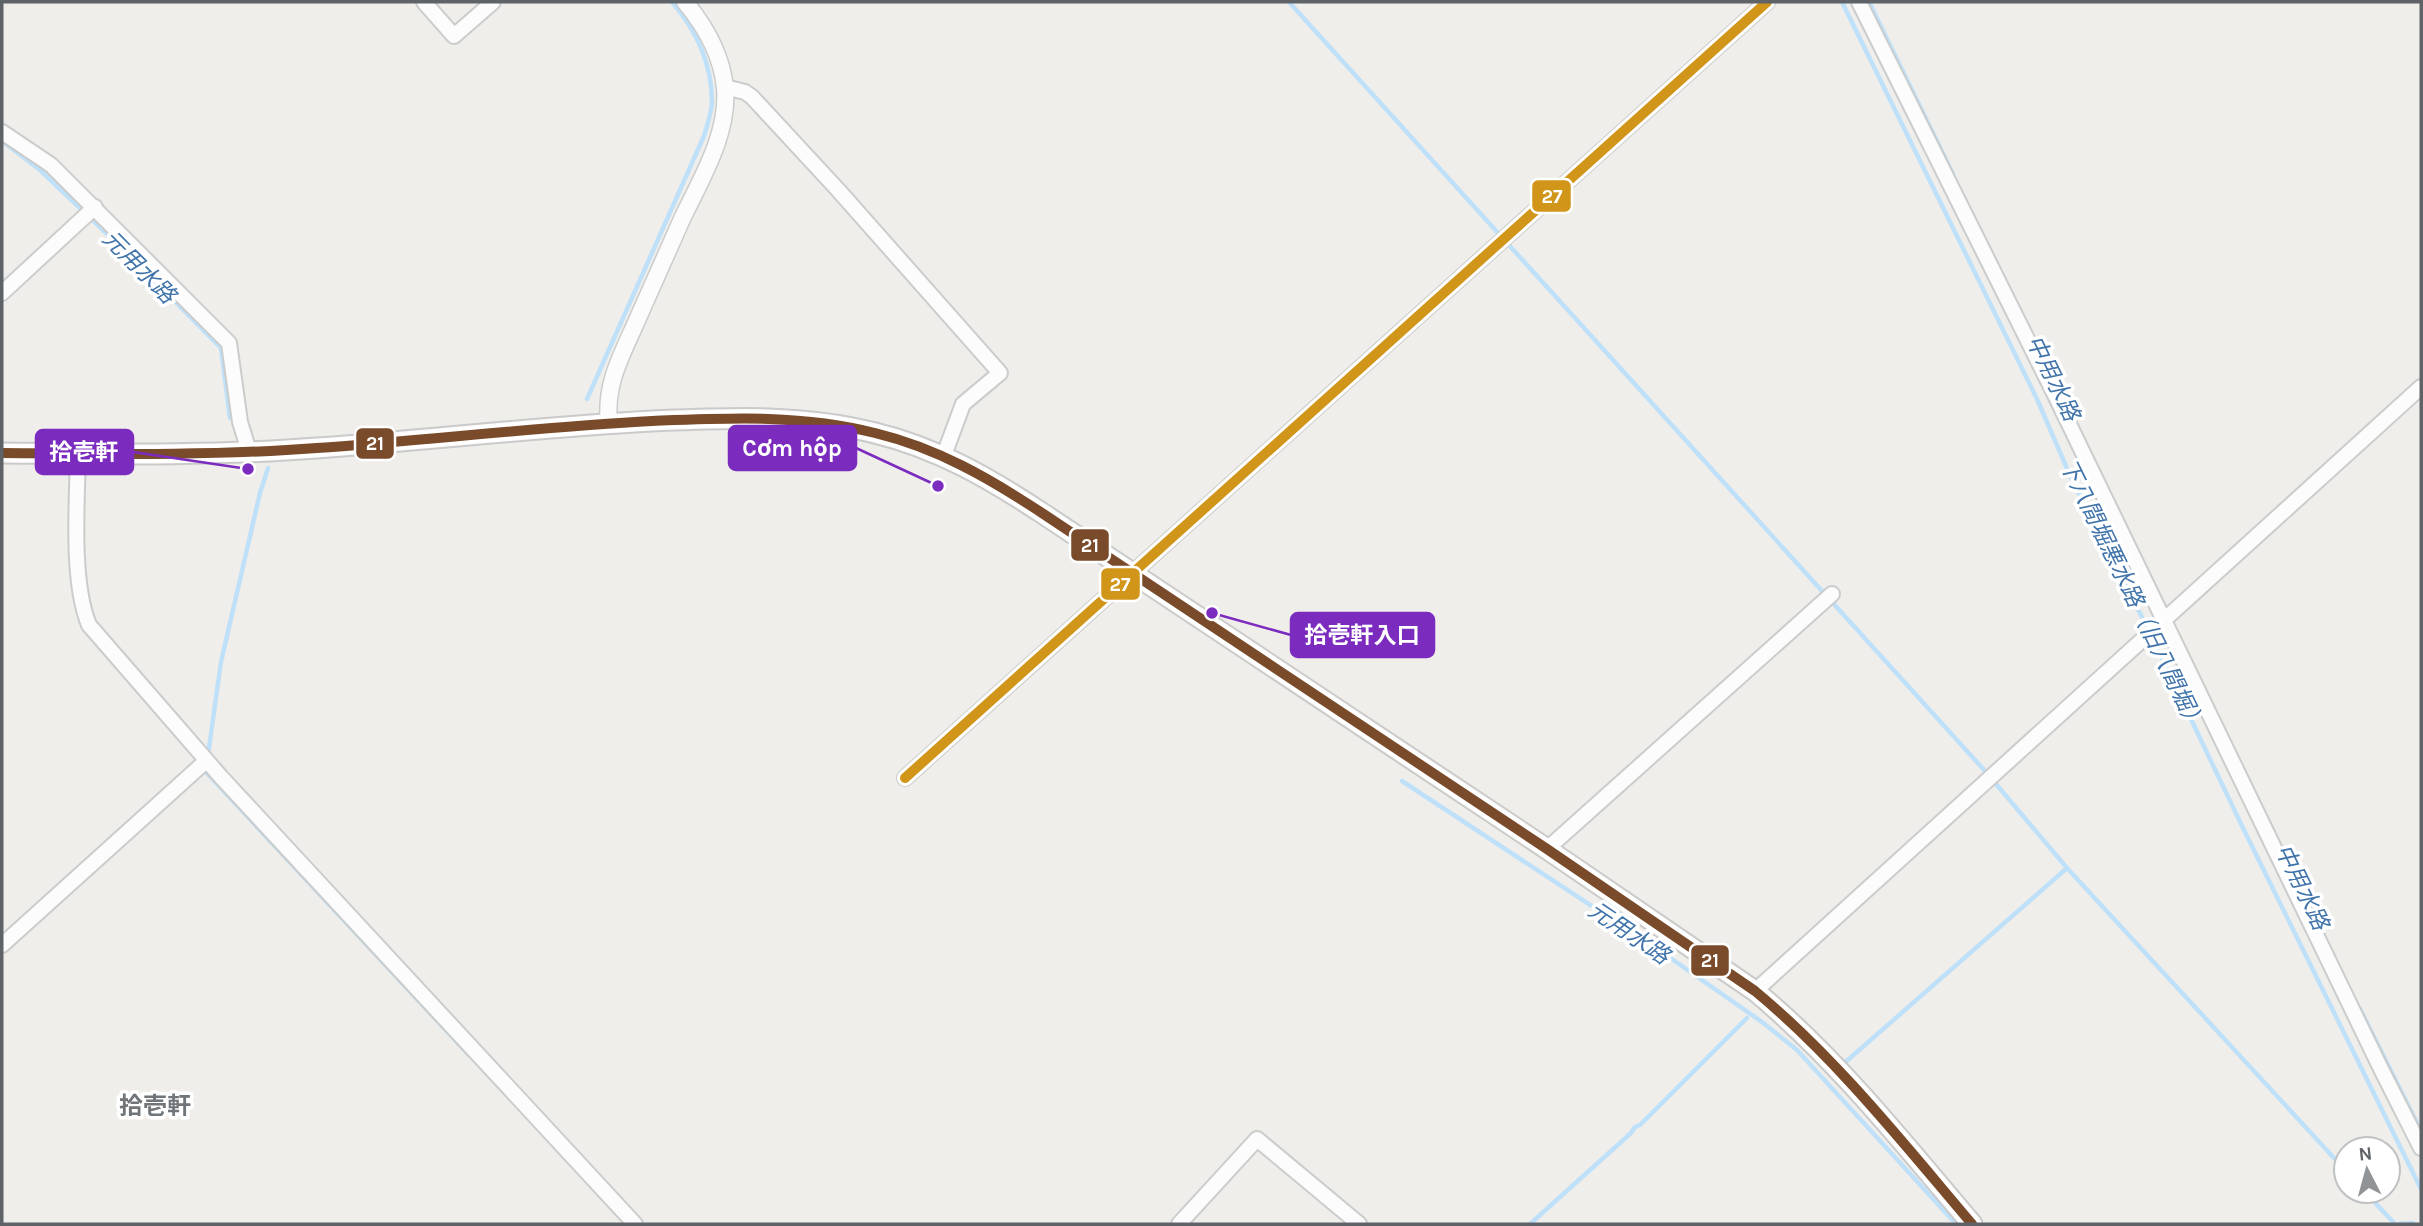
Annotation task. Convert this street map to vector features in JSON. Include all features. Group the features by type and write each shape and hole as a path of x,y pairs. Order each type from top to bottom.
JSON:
{"main road":[{"path":"2,453 249,452 314,449 609,424 761,417 804,420 875,433 944,456 1004,488 1548,849 1755,991 1825,1056 1972,1224"}],"street":[{"path":"424,2 454,36 493,2"},
{"path":"609,424 610,386 721,128 725,87 720,65 699,18 685,2"},
{"path":"905,778 1767,2"},
{"path":"1859,2 2054,393 2421,1148"},
{"path":"725,87 745,92 752,97 1000,373 963,404 944,456"},
{"path":"2,132 51,165 229,343 240,422 249,452"},
{"path":"2,293 95,207"},
{"path":"1755,991 2421,387"},
{"path":"78,454 79,585 82,608 89,625 367,946 635,1224"},
{"path":"1548,849 1832,594"},
{"path":"2,945 206,761"},
{"path":"1179,1224 1257,1139 1359,1224"}],"waterway":[{"path":"587,399 704,136 711,111 711,89 706,62 696,36 672,2"},
{"path":"1289,2 1985,771 2067,868 2332,1156"},
{"name":"下八間堀悪水路（旧八間堀）","path":"1842,2 2037,399 2072,480 2146,625 2421,1189"},
{"name":"中用水路","path":"1869,2 1953,174"},
{"name":"元用水路","path":"2,141 40,170 221,348 230,418"},
{"path":"208,755 221,662 268,468"},
{"path":"206,767 206,772 468,1054"},
{"name":"元用水路","path":"1402,781 1669,957 1762,1022 1797,1050 1956,1224"},
{"path":"1841,1066 2067,868"},
{"name":"中用水路","path":"2360,1009 2421,1131"},
{"path":"1530,1224 1640,1125 1747,1018"},
{"path":"2377,1205 2395,1224"},
{"path":"2399,1224 2413,1223"}],"transit line":[{"name":"27","path":"905,778 1767,2"},
{"name":"21","path":"2,453 160,454 278,451 526,430 736,418 792,420 847,427 920,447 982,476 1042,513 1547,849 1755,991 1814,1044 1895,1133 1972,1224"}],"place":[{"name":"拾壱軒","path":"248,469"},
{"name":"Cơm hộp","path":"938,486"},
{"name":"拾壱軒入口","path":"1212,613"}],"district":[{"name":"拾壱軒","path":"155,1106"}]}
